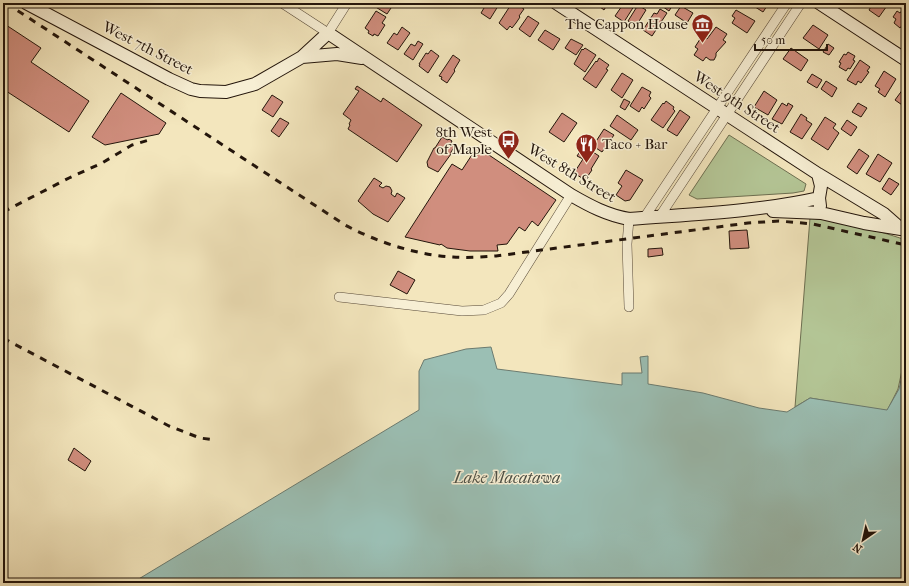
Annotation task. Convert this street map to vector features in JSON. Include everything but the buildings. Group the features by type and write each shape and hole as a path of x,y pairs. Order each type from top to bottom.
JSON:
{"street":[{"name":"West 7th Street","path":"26,3 169,79 191,89 200,91 226,92 255,84 302,57 328,33"},
{"name":"West 8th Street","path":"282,3 571,195 604,213 629,219 644,218 746,210 797,203 818,198"},
{"path":"328,33 347,3"},
{"name":"West 9th Street","path":"556,3 818,174 884,214 903,229"},
{"path":"644,218 787,3"},
{"path":"660,216 801,3"},
{"path":"819,3 906,60"},
{"name":"West 7th Street","path":"302,57 337,54 367,59"},
{"path":"818,174 821,186 818,198 821,213"},
{"path":"339,297 462,311 484,310 500,303 509,294 571,195"},
{"name":"West 8th Street","path":"746,210 821,213 864,223 903,229"},
{"path":"629,219 627,244 629,308"}],"green space":[{"path":"729,135 806,184 804,191 697,199 689,195"},
{"path":"810,218 858,226 906,240 904,361 898,389 887,411 810,398 795,407"}],"water":[{"name":"Lake Macatawa","path":"491,347 497,369 622,385 622,373 642,373 640,357 648,356 648,384 703,393 759,408 787,412 810,398 887,410 899,389 906,360 906,583 132,583 419,410 419,371 424,360 466,349"}],"railway":[{"path":"6,3 345,225 370,237 397,247 439,256 496,256 748,223 779,221 813,224 906,245"},
{"path":"3,212 102,163 132,145 149,140"},
{"path":"3,338 169,426 200,438 215,440"}],"place":[{"name":"The Cappon House","path":"703,44"},
{"name":"8th West of Maple","path":"508,160"},
{"name":"Taco + Bar","path":"587,164"}]}
